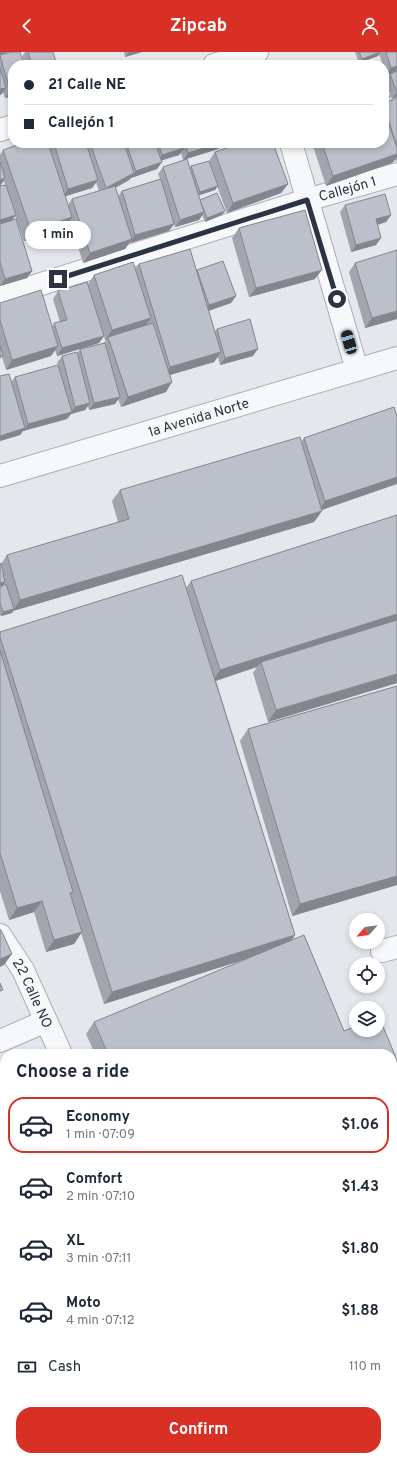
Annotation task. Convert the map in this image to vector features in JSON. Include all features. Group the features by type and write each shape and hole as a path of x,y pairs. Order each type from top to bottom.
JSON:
{"street":[{"path":"231,60 257,52"},
{"path":"292,148 358,370"},
{"name":"Callejón 1","path":"0,297 307,200 397,174"},
{"name":"1a Avenida Norte","path":"0,476 397,358"},
{"name":"22 Calle NO","path":"0,935 23,970 59,1049"},
{"path":"0,1041 46,1021"}],"building":[{"path":"20,52 22,60 8,60 8,84 0,55"},
{"path":"28,52 53,52 55,60 30,60"},
{"path":"359,52 380,52 362,59"},
{"path":"386,52 397,52 397,66 391,68"},
{"path":"0,68 6,88 0,89"},
{"path":"397,71 397,92 390,74"},
{"path":"397,98 397,146 389,123 389,101"},
{"path":"389,124 397,148 397,154 333,176 324,148 389,148"},
{"path":"9,148 50,148 72,217 31,231 3,150"},
{"path":"56,148 88,148 98,180 68,189"},
{"path":"92,148 126,148 134,173 106,188"},
{"path":"128,148 157,148 162,162 136,171"},
{"path":"160,148 184,148 162,155"},
{"path":"186,148 204,148 188,153"},
{"path":"226,148 275,148 288,184 233,203 215,152"},
{"path":"187,159 204,212 180,220 163,167"},
{"path":"209,161 218,186 200,192 191,166"},
{"path":"0,162 5,178 0,180"},
{"path":"161,179 174,224 135,235 122,191"},
{"path":"6,185 16,215 0,220 0,186"},
{"path":"115,186 132,239 90,253 72,199"},
{"path":"217,193 225,211 207,218 200,200"},
{"path":"385,194 391,215 376,219 381,238 356,245 345,205"},
{"path":"305,210 322,270 256,288 239,228"},
{"path":"16,219 32,271 5,279 0,262 0,224"},
{"path":"190,249 221,352 170,367 139,264"},
{"path":"397,250 397,311 372,318 355,263"},
{"path":"223,261 236,296 209,305 197,270"},
{"path":"133,262 151,318 112,330 94,275"},
{"path":"87,282 104,336 62,348 54,323 67,320 58,291"},
{"path":"41,290 58,346 12,360 0,320 0,303"},
{"path":"250,319 258,349 225,358 217,329"},
{"path":"153,323 172,382 128,397 108,337"},
{"path":"105,343 120,397 94,403 80,349"},
{"path":"0,345 3,355 0,356"},
{"path":"77,352 90,403 75,407 62,356"},
{"path":"58,365 72,412 28,424 15,377"},
{"path":"9,374 25,428 0,436 0,376"},
{"path":"394,407 397,417 397,477 325,501 304,438"},
{"path":"300,437 322,511 20,600 7,555 129,519 120,490"},
{"path":"397,515 397,614 220,670 191,581"},
{"path":"1,563 5,582 0,583 0,564"},
{"path":"182,575 295,935 112,992 0,637 0,632"},
{"path":"6,584 14,609 3,612 0,603 0,587"},
{"path":"397,620 397,674 276,710 261,662"},
{"path":"0,650 73,892 70,893 82,932 54,940 42,901 17,908 0,853"},
{"path":"397,686 397,876 300,904 248,729"},
{"path":"0,929 12,954 0,959"},
{"path":"304,935 344,1031 349,1029 349,1037 385,1037 385,1031 392,1049 106,1049 94,1022"},
{"path":"0,983 3,990 0,991"}],"route":[{"path":"58,279 307,200 337,299"}]}
